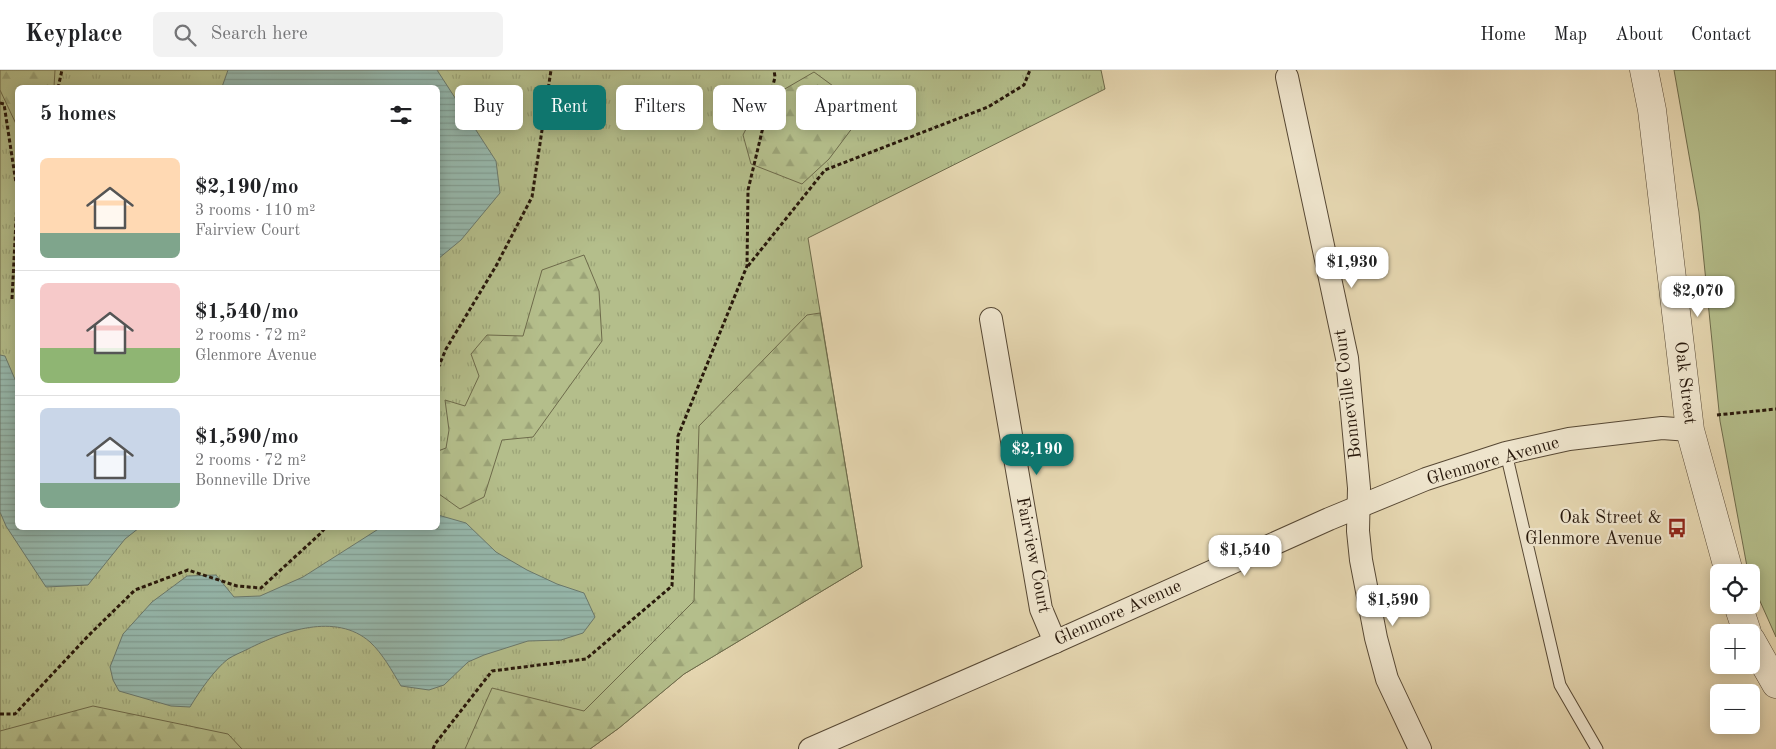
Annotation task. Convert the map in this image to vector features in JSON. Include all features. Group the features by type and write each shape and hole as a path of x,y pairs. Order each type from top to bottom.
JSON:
{"street":[{"name":"Oak Street","path":"1644,70 1652,110 1690,430 1727,564"},
{"name":"Bonneville Court","path":"1287,77 1347,358 1359,488 1358,507 1361,560 1376,638 1387,679 1420,749"},
{"name":"Fairview Court","path":"991,319 1041,609 1055,642"},
{"name":"Glenmore Avenue","path":"810,749 1358,507 1426,479 1506,453 1569,439 1662,428 1690,430"},
{"path":"1760,656 1776,684"}],"lane":[{"path":"1506,453 1560,685 1597,749"}],"path":[{"path":"59,85 62,70"},
{"path":"440,363 446,349 496,266 532,197 551,70"},
{"path":"747,266 748,190 775,77 774,70"},
{"path":"433,749 492,671 586,659 672,586 678,436 747,266 825,170 988,107 1024,85 1030,70"},
{"path":"0,103 4,104 15,171"},
{"path":"12,299 15,229"},
{"path":"1717,415 1776,409"},
{"path":"0,714 15,714 135,590 188,570 237,586 261,588 323,530"}],"green space":[{"path":"0,70 1101,70 1105,89 808,238 862,567 684,674 619,728 590,749 0,749"},
{"path":"0,70 55,70 54,85 15,85 15,122 0,90"},
{"path":"1674,70 1776,70 1776,637 1760,601 1760,564 1747,564 1720,421 1699,212"},
{"path":"814,72 832,85 796,85 796,130 851,130 829,159 802,184 751,164 743,135 746,130 786,130 786,88"},
{"path":"584,255 599,291 602,341 533,437 502,440 484,497 460,509 440,495 440,450 446,448 449,430 445,400 465,406 479,376 471,354 487,335 523,336 542,270"},
{"path":"820,313 862,567 684,674 619,728 590,749 465,749 492,688 584,711 694,601 699,426 807,315"},
{"path":"93,706 228,734 242,749 0,749 0,731"}],"water":[{"path":"228,70 437,70 455,98 455,130 476,130 496,161 500,193 461,240 440,257 440,85 223,85"},
{"path":"0,355 5,356 15,379 15,530 136,530 125,539 88,585 46,587 6,526 0,512"},
{"path":"440,516 466,523 496,552 527,570 557,584 584,593 595,617 583,633 561,640 528,641 468,662 444,685 429,690 401,686 383,657 370,642 356,633 342,628 326,626 293,631 277,636 230,658 212,675 190,707 171,706 119,691 113,680 110,667 123,634 152,602 187,576 216,575 234,597 260,596 303,577 377,530 440,530"}],"place":[{"name":"Oak Street & Glenmore Avenue","path":"1677,528"}]}
